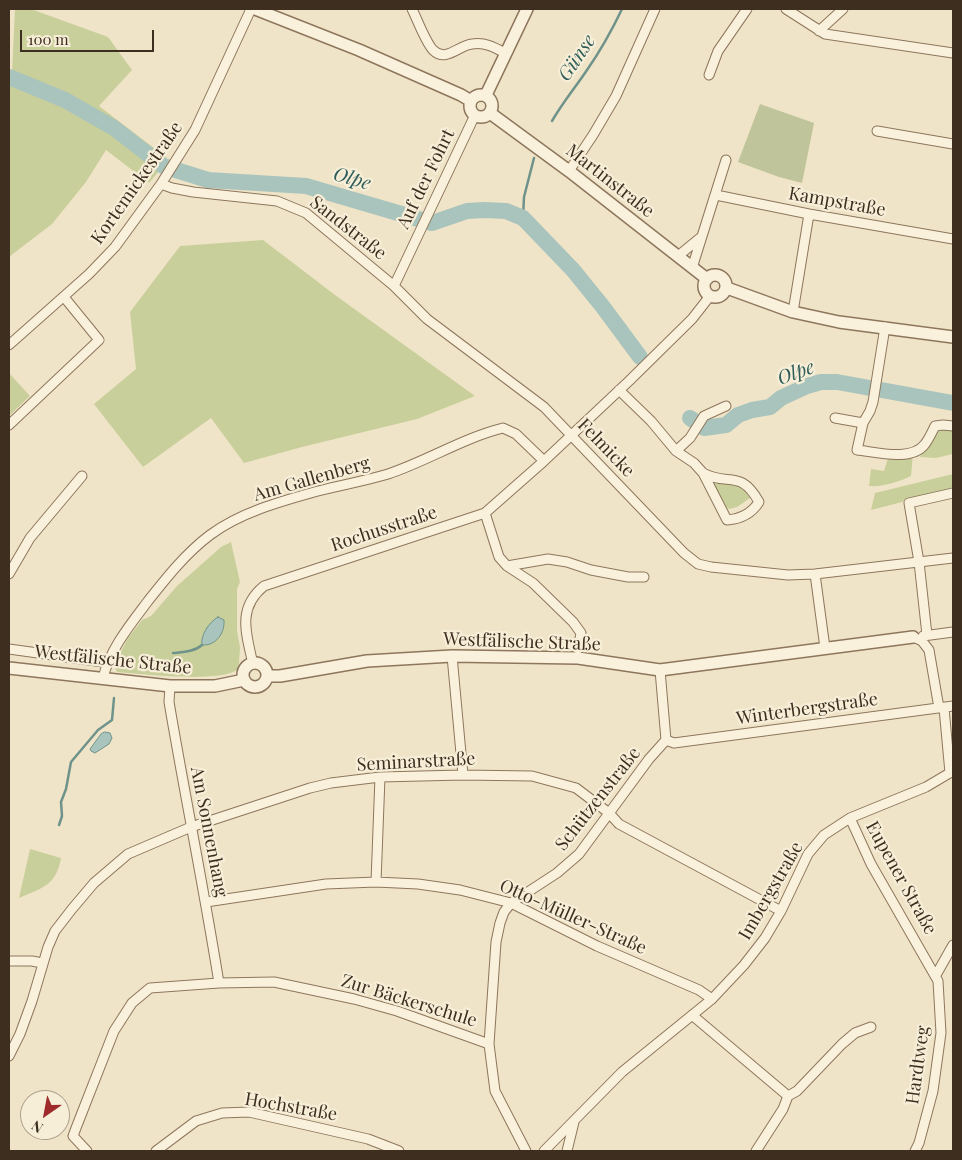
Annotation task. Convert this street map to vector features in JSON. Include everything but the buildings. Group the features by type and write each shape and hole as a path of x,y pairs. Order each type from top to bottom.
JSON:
{"street":[{"name":"Kortemickestraße","path":"9,345 89,274 114,247 164,180 195,130 251,9"},
{"path":"255,9 359,50 471,101"},
{"path":"412,9 432,49 438,54 447,55 474,43 487,44 505,53"},
{"path":"486,96 526,9"},
{"path":"569,171 616,96 654,9"},
{"path":"709,75 718,51 747,9"},
{"path":"786,9 825,34 953,53"},
{"path":"819,30 843,9"},
{"path":"477,95 486,96 492,103 490,113 485,116 475,115 471,110 471,101 477,95"},
{"name":"Martinstraße","path":"490,113 569,171 707,279"},
{"name":"Auf der Fohrt","path":"394,286 475,115"},
{"path":"877,131 953,144"},
{"path":"692,268 726,160"},
{"name":"Sandstraße","path":"164,180 172,188 219,196 277,201 295,208 316,221 394,286"},
{"name":"Kampstraße","path":"716,195 809,214 953,239"},
{"path":"793,312 809,214"},
{"path":"678,256 702,236"},
{"path":"714,275 721,276 724,279 727,288 720,297 710,296 704,290 704,286 707,279 714,275"},
{"name":"Felmicke","path":"394,286 427,319 544,407 684,553 698,564 788,575 815,574 953,558"},
{"path":"727,288 793,312 839,322 953,337"},
{"name":"Rochusstraße","path":"253,664 248,638 247,607 256,593 264,586 485,513 544,461 619,390 692,319 710,296"},
{"path":"9,425 100,340 64,297"},
{"path":"885,327 876,389 870,411 863,424 857,450 894,455 910,453 925,445 934,426 943,424 953,426"},
{"path":"619,390 652,421 676,451 694,463 703,473 727,520 737,519 755,509 759,502 752,490 742,482 709,476 703,473"},
{"path":"676,451 688,440 704,416 726,406"},
{"path":"835,418 863,424"},
{"name":"Am Gallenberg","path":"103,678 106,665 120,638 189,552 211,534 264,507 317,491 388,474 477,436 504,428 516,434 544,461"},
{"path":"9,574 30,538 82,476"},
{"path":"926,636 919,562 909,503 953,492"},
{"path":"485,513 499,557 507,566 533,583 573,622 581,632 578,649"},
{"path":"507,566 548,559 628,577 644,577"},
{"path":"815,574 825,648"},
{"name":"Westfälische Straße","path":"267,676 280,676 367,661 452,656 578,658 660,670 953,632"},
{"path":"930,650 933,641 941,634"},
{"path":"913,637 922,641 930,650 945,707 952,772"},
{"path":"9,649 80,658 104,662 106,665"},
{"path":"452,656 463,775"},
{"path":"253,664 262,665 267,676 263,685 256,687 248,685 244,680 244,670 253,664"},
{"name":"Westfälische Straße","path":"9,668 170,686 215,686 244,680"},
{"path":"660,670 666,740"},
{"name":"Am Sonnenhang","path":"170,686 168,702 190,827 206,902 219,983"},
{"name":"Winterbergstraße","path":"666,740 674,743 945,707"},
{"name":"Schützenstraße","path":"511,903 558,873 579,854 649,759 666,740"},
{"name":"Imbergstraße","path":"544,1151 622,1072 712,999 748,960 765,938 781,911 808,854 824,835 850,818 926,787 952,772"},
{"name":"Seminarstraße","path":"9,1056 20,1034 32,1001 48,947 59,926 94,883 128,854 190,827 310,788 380,778 463,775 532,776 576,788 609,813 619,824 781,911"},
{"path":"376,882 380,778"},
{"name":"Eupener Straße","path":"850,818 871,864 937,978"},
{"name":"Otto-Müller-Straße","path":"206,902 326,884 376,882 418,884 460,890 511,903 597,946 699,990 712,999"},
{"path":"511,903 504,912 496,942 489,1044 496,1090 526,1151"},
{"path":"937,978 953,945"},
{"path":"9,961 42,963"},
{"name":"Hardtweg","path":"915,1151 919,1143 934,1084 941,1033 941,1006 937,978"},
{"name":"Zur Bäckerschule","path":"87,1151 73,1136 76,1128 114,1031 132,1003 150,988 219,983 274,982 354,998 397,1011 489,1044"},
{"path":"692,1015 788,1096"},
{"path":"756,1151 783,1109 788,1096 797,1091 855,1033 872,1027"},
{"name":"Hochstraße","path":"156,1151 196,1121 222,1113 249,1112 368,1139 399,1151"},
{"path":"568,1151 574,1122"}],"green space":[{"path":"15,9 31,9 108,37 132,70 99,106 167,158 164,165 149,183 106,150 86,182 52,224 9,257 9,72 12,73"},
{"path":"760,104 814,123 802,183 738,162"},
{"path":"263,240 335,295 475,396 417,419 244,463 211,418 143,467 94,404 136,369 130,312 180,246"},
{"path":"9,373 30,396 9,416"},
{"path":"936,427 953,428 953,454 936,458 920,457"},
{"path":"913,454 911,476 891,484 869,486 871,469 884,471 888,458"},
{"path":"953,474 953,489 871,510 875,493"},
{"path":"712,481 742,483 753,496 737,507 729,509 722,504"},
{"path":"231,542 240,582 237,589 237,631 240,647 237,670 227,674 197,677 117,672 114,665 128,638 142,620 151,616 177,586 221,547"},
{"path":"30,849 61,858 59,867 56,875 47,885 19,898"}],"water":[{"path":"218,617 224,620 223,630 219,638 207,645 202,645 202,638 206,630 211,622"},
{"path":"105,732 110,733 112,738 109,744 95,753 91,751 90,749 101,734"}],"waterway":[{"name":"Günse","path":"552,121 597,55 622,9"},
{"name":"Olpe","path":"9,77 65,100 114,128 163,166 208,180 306,186 432,223 467,211 484,210 506,211 523,218 573,270 640,357"},
{"name":"Günse","path":"523,218 524,197 534,158"},
{"name":"Olpe","path":"690,418 704,428 726,425 738,415 770,407 781,398 821,382 837,382 953,403"},
{"path":"173,653 192,650 202,645"},
{"path":"59,825 62,816 61,802 66,789 71,762 98,730 112,720 114,698"}]}
